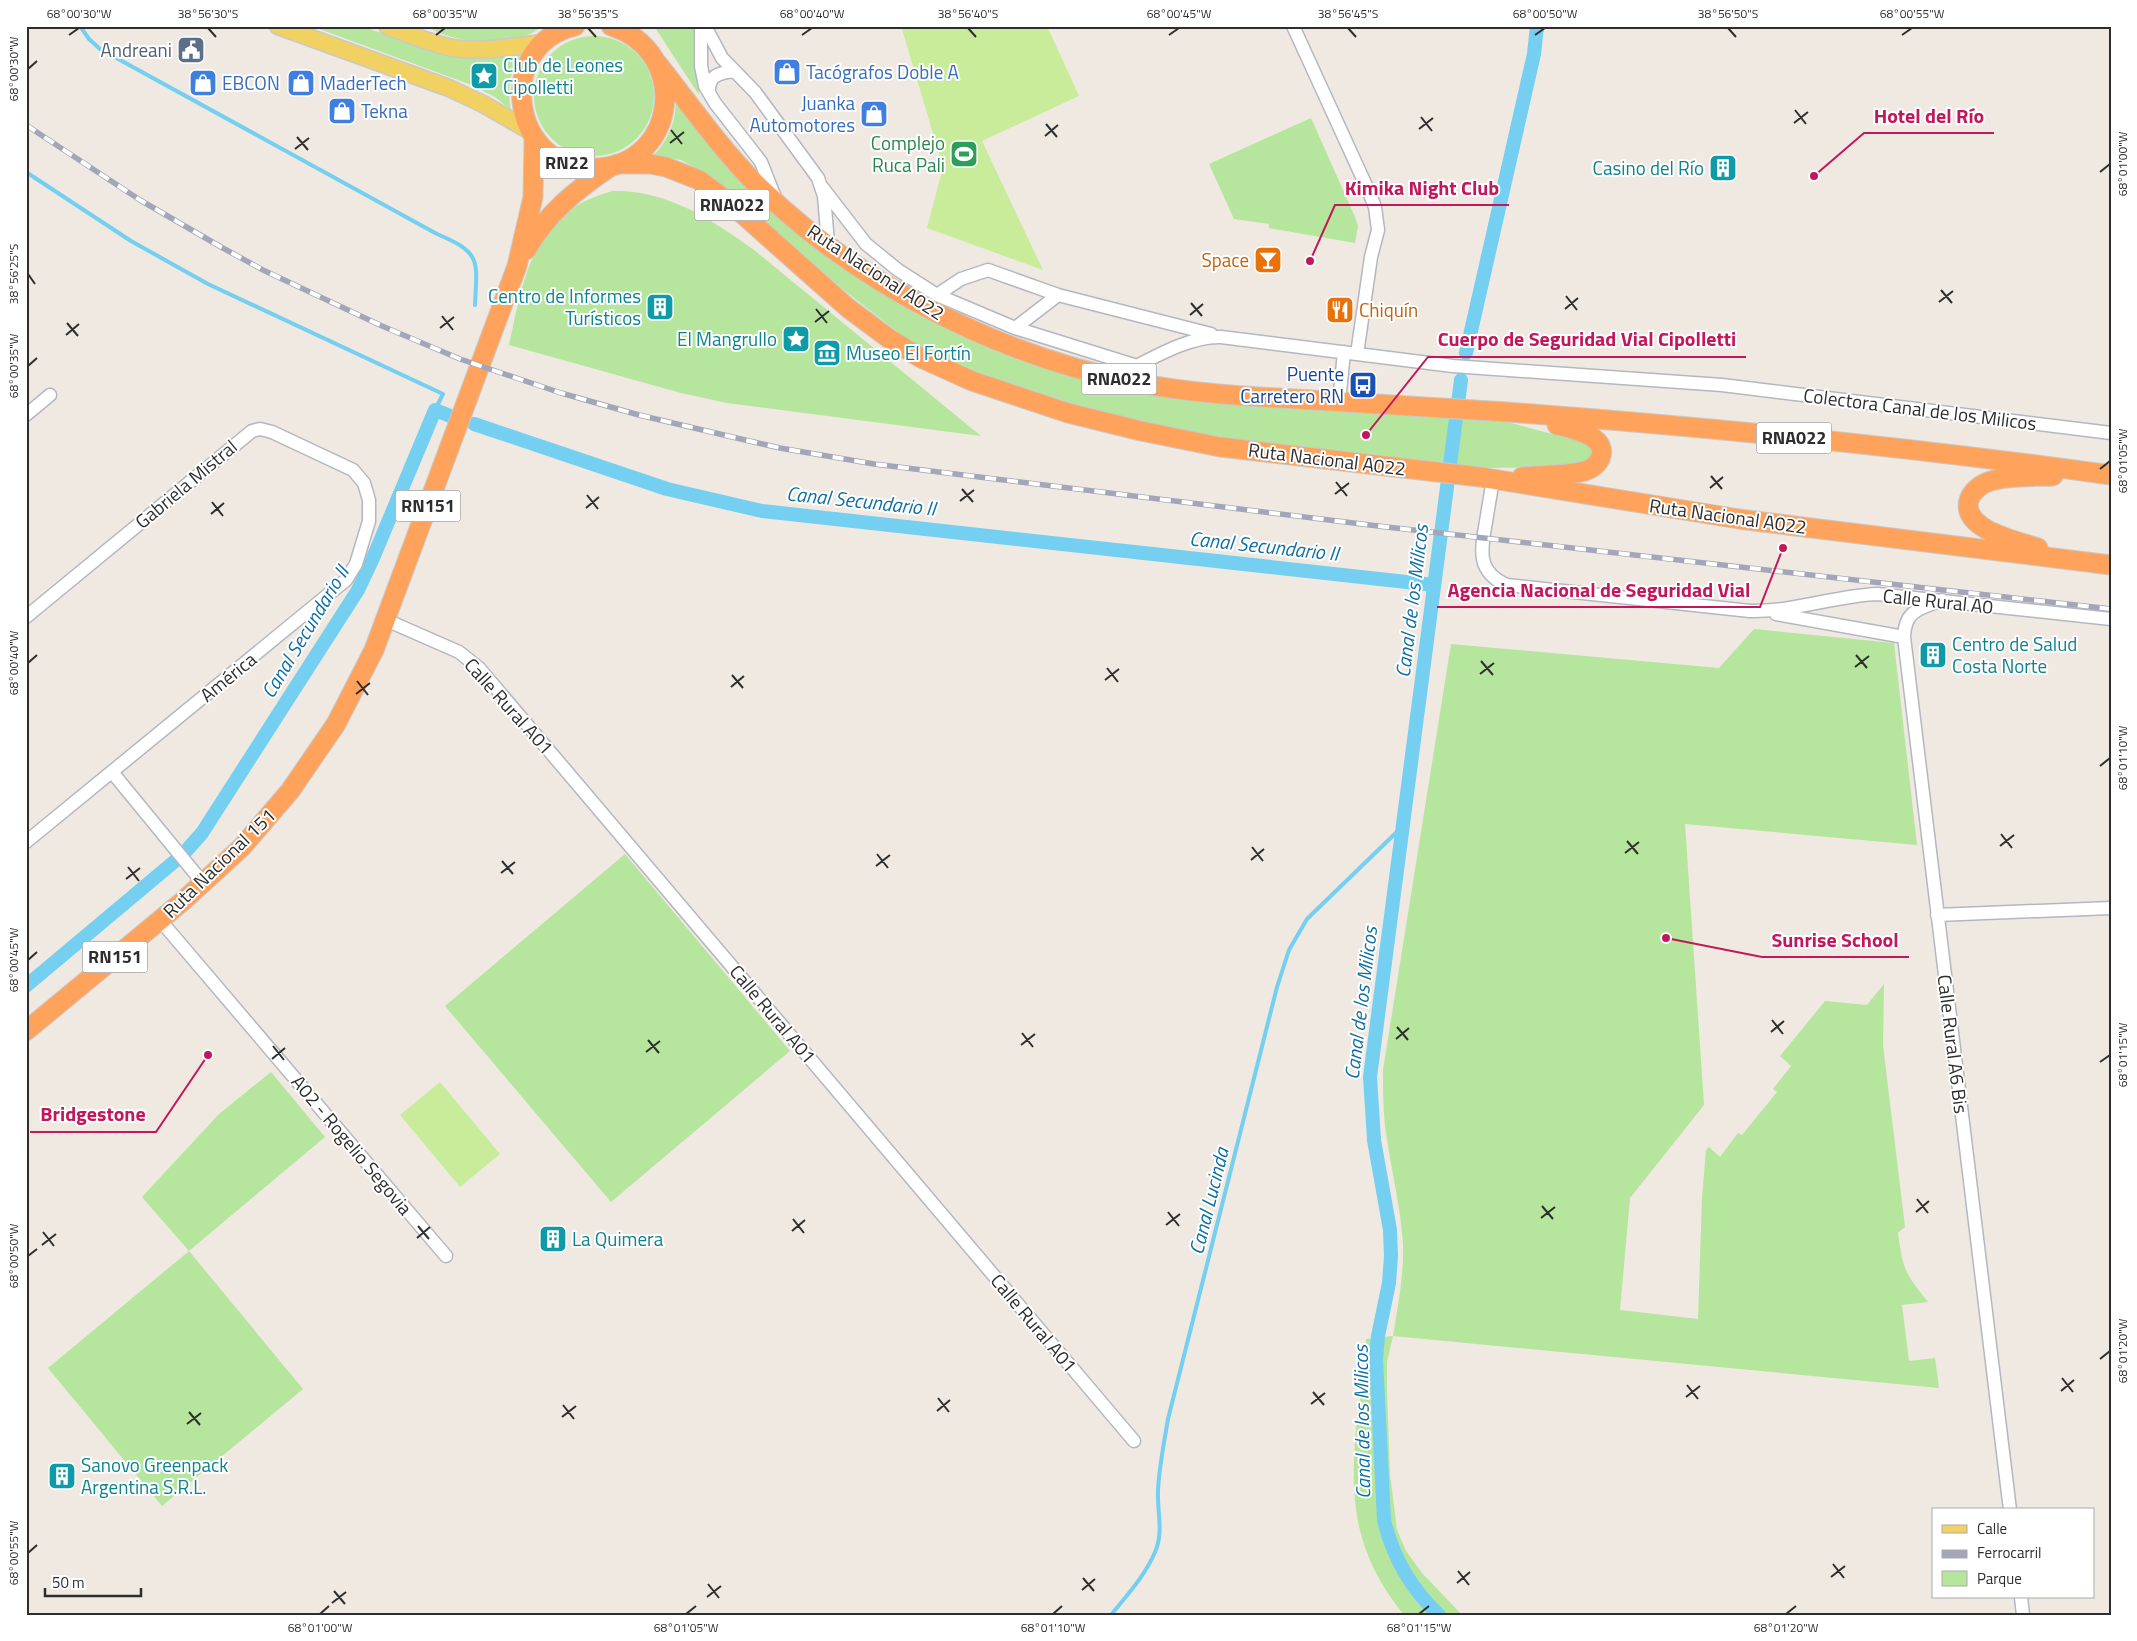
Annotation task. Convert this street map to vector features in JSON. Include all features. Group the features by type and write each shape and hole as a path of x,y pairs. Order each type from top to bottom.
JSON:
{"highway":[{"name":"RN22","path":"574,26 548,36 531,59 523,78 521,105 532,134 547,152 570,165 597,168 614,165 640,151 650,141 660,124 665,104 665,90 654,59 637,26"},
{"path":"611,26 632,35 654,59"},
{"name":"Ruta Nacional A022","path":"654,59 733,158 778,204 828,243 884,282 941,316 968,329 1027,353 1113,378 1167,388 1225,395 1507,412 1887,447 2105,474"},
{"name":"Ruta Nacional 151","path":"26,1031 203,883 259,828 306,770 349,701 374,650 386,620 517,266 533,197 532,134"},
{"name":"Ruta Nacional A022","path":"614,165 650,164 666,167 699,180 730,203 834,296 884,335 920,358 972,381 1068,413 1182,440 1259,452 1486,478 1731,518 2111,565"},
{"name":"Ruta Nacional 151","path":"517,266 549,215 571,194 614,165"},
{"path":"1486,478 1586,471 1592,468 1600,458 1600,447 1592,437 1586,434 1507,412"},
{"path":"2070,560 1978,525 1969,514 1969,501 1976,489 1996,479 2105,474"}],"main road":[{"path":"278,26 449,88 483,104 532,134"},
{"path":"387,26 444,46 480,50 548,36"},
{"path":"413,26 425,36 444,46"}],"street":[{"path":"701,26 702,77 709,95 761,162 778,204"},
{"path":"705,26 718,52 755,92 813,170 822,187 866,244 898,270 937,294 1015,328 1137,366"},
{"path":"1113,378 1192,341 1210,337 1357,354 1371,257 1378,230 1378,218 1369,192 1293,26"},
{"path":"709,95 711,78 720,73 734,71"},
{"path":"822,187 828,243"},
{"path":"937,294 961,279 988,270 1058,295 1221,337"},
{"path":"1015,328 1058,295"},
{"path":"1339,402 1344,352"},
{"name":"Colectora Canal de los Milicos","path":"1357,354 1453,366 1730,386 2111,433"},
{"path":"26,415 50,395"},
{"name":"Gabriela Mistral","path":"26,617 252,431 260,429 272,432 350,468 362,479"},
{"name":"Calle Rural A0","path":"1486,478 1481,549 1484,563 1499,582 1516,586 1766,611 1782,610 1861,595 1892,595 2111,619"},
{"name":"América","path":"26,842 346,580 356,564 369,521 369,500 362,479"},
{"name":"Calle Rural A6 Bis","path":"1942,600 1921,608 1908,617 1904,625 1904,637 2010,1508"},
{"name":"Calle Rural A0","path":"1766,611 1904,637"},
{"name":"Calle Rural A01","path":"386,620 460,652 480,668 1134,1440"},
{"path":"112,772 203,883"},
{"path":"1937,915 2111,908"},
{"name":"A02 - Rogelio Segovia","path":"160,920 446,1256"},
{"path":"2021,1598 2023,1615"}],"green space":[{"path":"311,26 361,26 439,53 463,58 488,57 523,50 515,65 509,86 511,110 495,97 469,84"},
{"path":"427,26 542,26 531,33 517,38 485,42 452,37"},
{"path":"654,26 694,26 696,31 699,95"},
{"name":"Complejo Ruca Pali","path":"901,26 1047,26 1079,96 982,141 1043,270 927,228 943,167"},
{"path":"594,36 606,37 617,41 627,46 636,54 644,63 649,73 653,84 653,108 649,119 644,129 636,138 627,146 617,151 606,155 594,156 582,155 571,151 561,146 552,138 544,129 539,119 535,108 534,96 535,84 539,73 544,63 552,54 561,46 571,41 582,37"},
{"path":"676,97 871,285 950,329 980,343 1072,377 1111,387 1148,393 1504,421 1582,442 1591,449 1592,455 1588,462 1566,467 1482,468 1244,441 1133,421 1017,390 941,361 907,339 845,291 714,178 681,160 653,156 664,143 671,129 675,114"},
{"path":"1311,118 1355,217 1358,226 1355,243 1269,228 1269,224 1234,219 1209,164"},
{"path":"613,191 652,195 688,208 705,217 754,250 981,436 727,403 681,393 509,345 527,271 537,249 549,230 565,214 586,200"},
{"path":"1754,629 1894,643 1917,845 1685,824 1704,1105 1630,1198 1620,1310 1698,1319 1702,1198 1706,1150 1709,1147 1720,1157 1738,1133 1742,1135 1777,1092 1773,1089 1791,1066 1780,1056 1825,1001 1867,1005 1884,984 1883,1045 1905,1227 1898,1233 1906,1270 1928,1302 1902,1305 1909,1361 1935,1358 1939,1388 1393,1336 1402,1279 1403,1245 1385,1122 1383,1070 1451,644 1719,668"},
{"path":"625,854 790,1051 611,1202 445,1006"},
{"path":"271,1072 325,1137 189,1251 142,1197 219,1114"},
{"path":"440,1082 500,1154 460,1187 400,1115"},
{"path":"189,1251 303,1389 162,1506 48,1368"},
{"path":"1393,1336 1387,1362 1387,1391 1390,1474 1397,1530 1406,1551 1422,1573 1462,1615 1404,1615 1386,1590 1373,1566 1363,1542 1357,1518 1354,1493 1355,1439 1358,1410 1365,1375 1366,1339"}],"waterway":[{"path":"80,26 89,39 100,49 462,247 474,260 476,268 475,305"},
{"name":"Canal de los Milicos","path":"1466,353 1534,54 1537,26"},
{"path":"26,172 131,241 208,284 443,394 435,410"},
{"name":"Canal de los Milicos","path":"1439,1615 1419,1594 1404,1572 1392,1547 1384,1520 1376,1359 1378,1336 1389,1283 1391,1256 1390,1230 1374,1140 1370,1077 1461,380"},
{"name":"Canal Secundario II","path":"186,851 202,833 358,590 435,410 453,417"},
{"name":"Canal Secundario II","path":"474,424 667,489 762,511 1434,585"},
{"name":"Canal Lucinda","path":"1111,1615 1141,1577 1151,1561 1158,1544 1160,1529 1159,1482 1168,1419 1277,987 1289,950 1307,919 1403,826"},
{"name":"Canal Secundario II","path":"26,986 175,861"}],"railway":[{"path":"26,125 140,200 221,247 263,270 382,326 460,359 561,393 639,415 728,436 780,448 874,464 1378,526 2111,609"}],"place":[{"name":"Andreani","path":"191,50"},
{"name":"Tacógrafos Doble A","path":"787,72"},
{"name":"Club de Leones Cipolletti","path":"484,76"},
{"name":"EBCON","path":"203,83"},
{"name":"MaderTech","path":"301,83"},
{"name":"Tekna","path":"342,111"},
{"name":"Juanka Automotores","path":"874,114"},
{"name":"Complejo Ruca Pali","path":"964,154"},
{"name":"Casino del Río","path":"1723,168"},
{"name":"Hotel del Río","path":"1814,176"},
{"name":"Space","path":"1268,260"},
{"name":"Kimika Night Club","path":"1310,261"},
{"name":"Centro de Informes Turísticos","path":"660,307"},
{"name":"Chiquín","path":"1340,310"},
{"name":"El Mangrullo","path":"796,339"},
{"name":"Museo El Fortín","path":"827,353"},
{"name":"Puente Carretero RN","path":"1363,385"},
{"name":"Cuerpo de Seguridad Vial Cipolletti","path":"1366,435"},
{"name":"Agencia Nacional de Seguridad Vial","path":"1783,548"},
{"name":"Centro de Salud Costa Norte","path":"1933,655"},
{"name":"Sunrise School","path":"1666,938"},
{"name":"Bridgestone","path":"208,1055"},
{"name":"La Quimera","path":"553,1239"},
{"name":"Sanovo Greenpack Argentina S.R.L.","path":"62,1476"}]}
